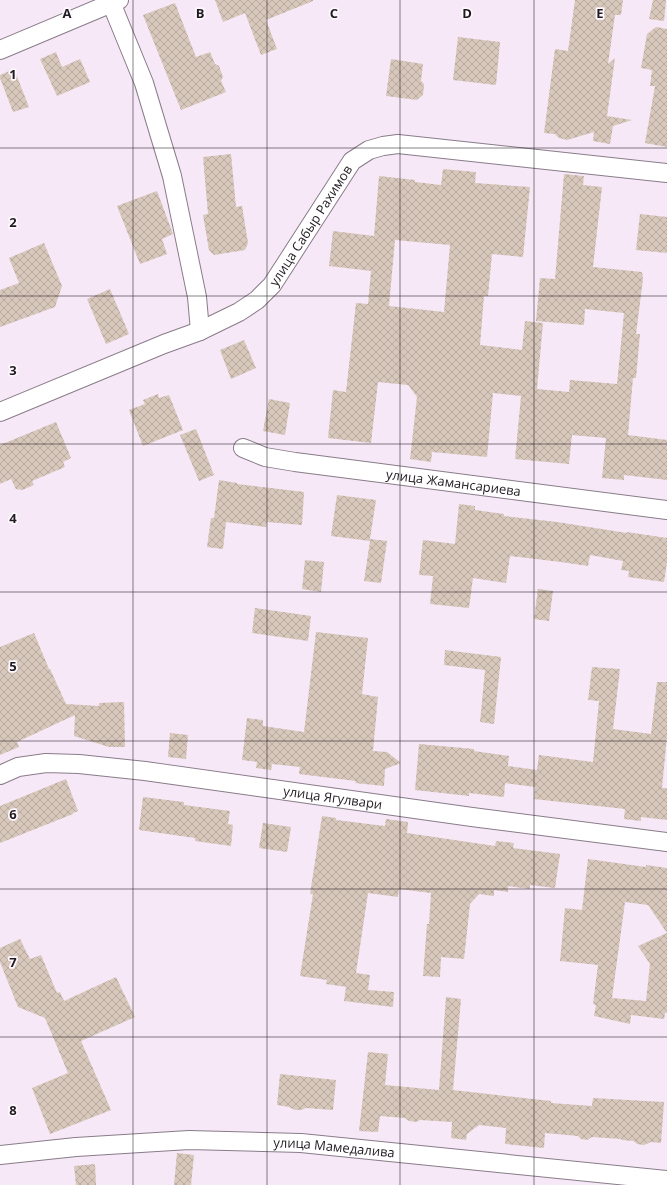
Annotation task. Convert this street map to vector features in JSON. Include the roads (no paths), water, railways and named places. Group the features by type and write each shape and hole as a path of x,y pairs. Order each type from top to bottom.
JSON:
{"street":[{"path":"0,50 113,1 144,83 172,176 196,297 200,330"},
{"name":"улица Сабыр Рахимов","path":"0,412 200,330 239,312 258,300 272,285 352,161 369,150 398,144 667,173"},
{"name":"улица Жамансариева","path":"242,448 265,457 295,462 667,510"},
{"name":"улица Ягулвари","path":"0,775 18,767 46,764 79,764 145,771 472,817 667,842"},
{"name":"улица Мамедалива","path":"0,1155 76,1147 189,1140 301,1143 667,1180"}]}
